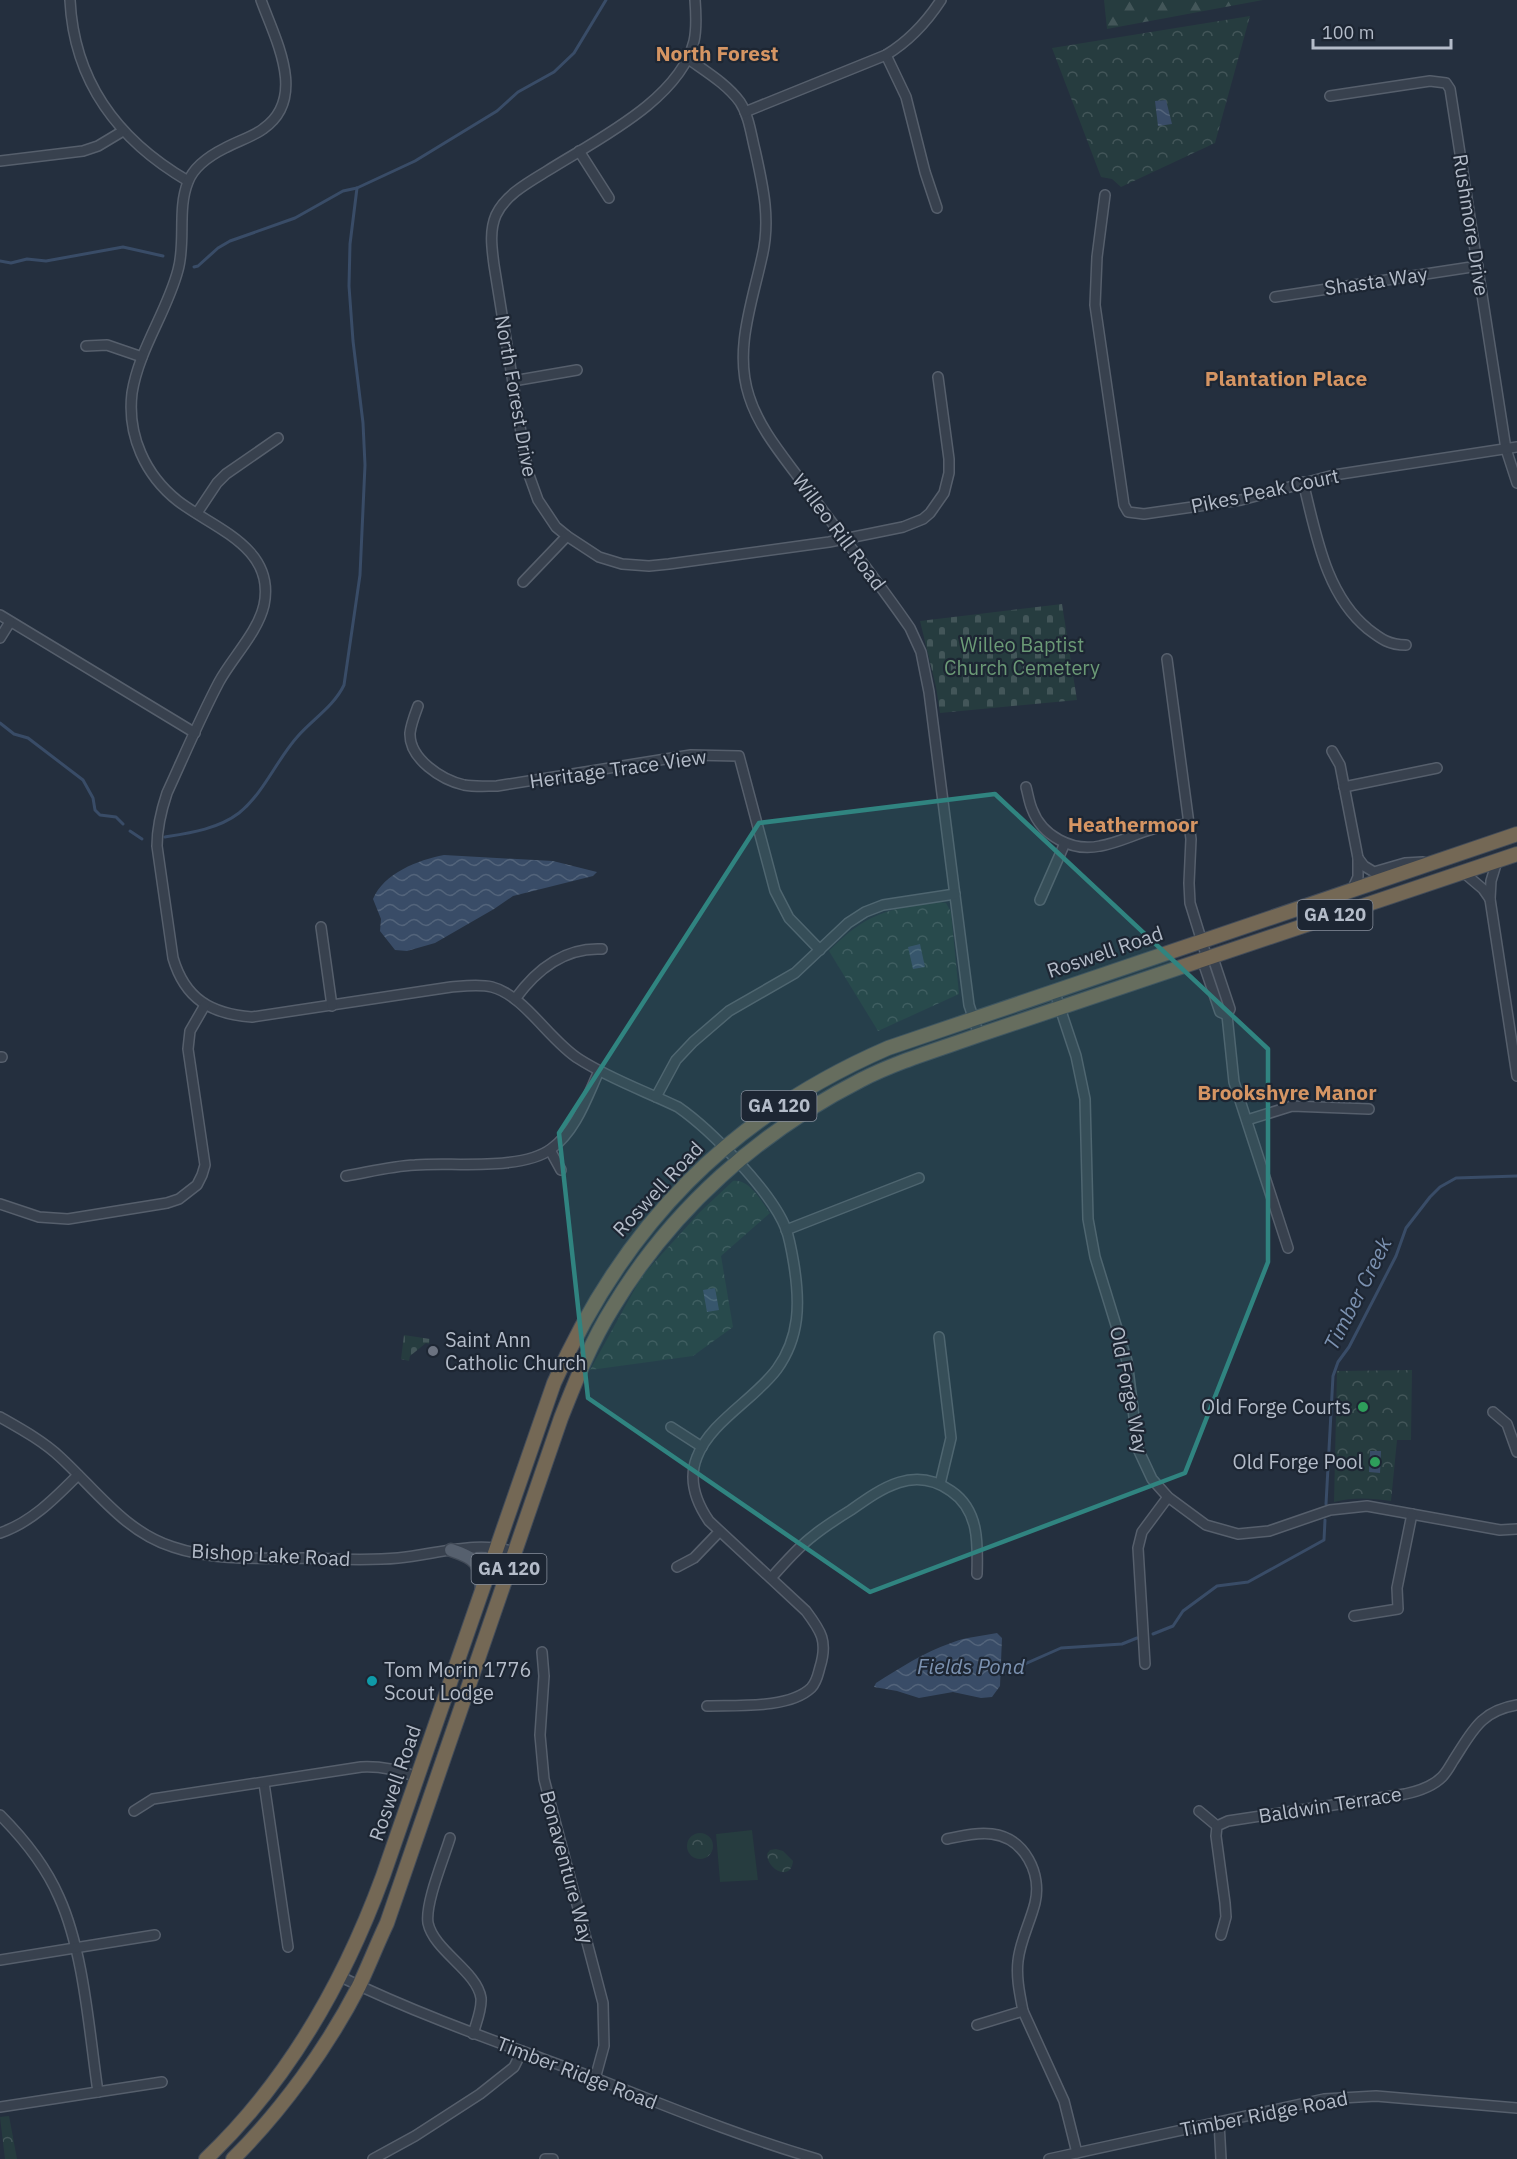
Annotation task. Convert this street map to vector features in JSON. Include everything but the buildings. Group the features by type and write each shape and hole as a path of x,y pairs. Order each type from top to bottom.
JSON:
{"highway":[{"name":"Roswell Road","path":"206,2159 243,2120 284,2070 318,2019 341,1977 366,1923 554,1383 585,1318 607,1281 642,1232 666,1204 724,1148 776,1107 838,1071 888,1048 1517,834"},
{"name":"Roswell Road","path":"233,2159 305,2072 359,1985 387,1923 565,1407 612,1308 649,1253 692,1203 736,1162 789,1122 862,1079 979,1035 1517,854"}],"main road":[{"path":"451,1550 474,1560 479,1568 482,1592"}],"street":[{"path":"70,0 75,40 83,67 98,97 123,131 150,156 188,181"},
{"path":"261,0 284,70 287,85 285,99 281,110 264,128 208,157 188,181 184,201 183,250 178,270 142,357 135,380 131,407 138,447 147,466 163,488 178,501 234,537 250,553 261,574 264,596 264,604 256,624 218,685 167,793 159,821 157,846 176,967 188,989 205,1005 225,1013 252,1017 451,987 491,987 515,999 561,1046 579,1059 690,1115 724,1148 766,1196 786,1230 799,1301 798,1321 790,1346 774,1372 711,1434 702,1447 694,1465 693,1486 701,1510 719,1532 806,1611 819,1628 824,1650 817,1679 804,1693 784,1701 707,1706"},
{"name":"North Forest Drive","path":"695,0 694,41 678,73 650,102 617,127 514,193 502,205 493,224 494,265 524,451 532,487 546,514 567,536 590,553 622,564 649,566 843,540 913,524 930,513 940,500 946,485 949,459 938,376"},
{"path":"745,112 886,55 902,45 924,25 941,0"},
{"path":"886,55 906,97 925,172 937,208"},
{"name":"Willeo Rill Road","path":"687,58 733,94 745,112 763,184 767,228 745,332 743,356 745,383 752,405 766,431 843,540 910,627 921,652 929,692 969,1005 979,1035"},
{"name":"Rushmore Drive","path":"1330,96 1430,81 1446,83 1452,96 1506,449 1517,483"},
{"path":"0,161 83,151 98,147 123,131"},
{"path":"579,151 609,198"},
{"name":"Pikes Peak Court","path":"1105,195 1097,257 1095,305 1124,505 1128,512 1144,513 1241,500 1334,475 1517,447"},
{"name":"Shasta Way","path":"1275,297 1478,266"},
{"path":"86,346 107,345 142,357"},
{"path":"513,381 577,370"},
{"path":"197,513 217,483 226,474 278,438"},
{"path":"1303,482 1326,567 1341,598 1363,625 1383,641 1395,645 1406,645"},
{"path":"523,582 567,536"},
{"path":"0,615 195,733"},
{"path":"0,638 10,622"},
{"path":"1167,659 1189,824 1191,852 1188,892 1192,913 1200,941 1207,958 1214,961 1230,1009 1227,1015 1232,1075 1288,1248"},
{"name":"Heritage Trace View","path":"418,706 410,733 411,745 418,757 442,776 461,784 497,786 691,755 739,756 775,891 789,918 820,950"},
{"path":"1332,751 1340,765 1358,858 1358,877 1352,890"},
{"path":"1344,787 1437,768"},
{"path":"1026,787 1032,810 1040,823 1050,834 1065,843 1099,846 1153,829 1189,824"},
{"path":"1040,900 1065,843"},
{"path":"1358,858 1364,866 1374,872 1405,863 1440,860"},
{"path":"1497,861 1491,881 1490,899 1517,1076"},
{"path":"1463,872 1483,889 1490,899"},
{"path":"656,1096 676,1060 693,1042 729,1011 795,973 848,922 874,908 908,900 956,894"},
{"path":"321,927 332,1006"},
{"path":"515,999 533,976 547,965 576,951 587,948 602,949"},
{"name":"Old Forge Way","path":"1054,990 1076,1056 1085,1099 1088,1219 1095,1257 1127,1361 1138,1449 1147,1470 1168,1497 1206,1525 1238,1534 1269,1531 1330,1510 1366,1506 1500,1530 1517,1529"},
{"path":"0,1203 10,1209 39,1217 68,1219 167,1203 188,1193 197,1185 205,1165 188,1049 190,1031 205,1005"},
{"path":"346,1176 412,1165 509,1162 535,1157 550,1150 562,1139 575,1120 599,1071"},
{"path":"1247,1120 1293,1106 1369,1109"},
{"path":"550,1150 561,1170"},
{"path":"786,1230 919,1178"},
{"path":"939,1337 951,1438 940,1484"},
{"path":"1493,1412 1507,1424 1517,1452"},
{"name":"Bishop Lake Road","path":"0,1417 47,1447 134,1528 159,1542 186,1551 247,1557 365,1559 396,1558 481,1546 498,1546 515,1552"},
{"path":"671,1427 702,1447"},
{"path":"0,1533 29,1518 78,1475"},
{"path":"771,1578 813,1536 888,1485 919,1479 940,1484 954,1492 969,1509 977,1530 977,1574"},
{"path":"1146,1664 1138,1548 1142,1532 1168,1497"},
{"path":"1354,1616 1398,1609 1397,1587 1412,1514"},
{"path":"678,1567 694,1558 719,1532"},
{"name":"Bonaventure Way","path":"542,1652 544,1676 540,1735 543,1779 603,2003 604,2046 595,2079"},
{"name":"Baldwin Terrace","path":"1217,1826 1228,1821 1405,1794 1431,1786 1444,1776 1484,1718 1496,1710 1517,1705"},
{"path":"134,1811 153,1799 378,1766 417,1777"},
{"path":"264,1783 288,1947"},
{"path":"1199,1811 1217,1826 1216,1836 1226,1917 1221,1935"},
{"path":"0,1815 48,1874 64,1909 76,1948 99,2092"},
{"path":"947,1839 976,1833 995,1834 1008,1838 1022,1849 1033,1866 1037,1883 1035,1902 1018,1960 1018,1980 1023,2011 1064,2101 1077,2153"},
{"path":"450,1838 429,1906 428,1920 434,1938 478,1990 481,2005 473,2034"},
{"path":"0,1960 155,1935"},
{"name":"Timber Ridge Road","path":"341,1977 473,2034 709,2124 817,2159"},
{"path":"977,2025 1023,2011"},
{"path":"376,2158 480,2094 514,2067 522,2051"},
{"path":"0,2107 162,2082"},
{"name":"Timber Ridge Road","path":"1049,2159 1281,2107 1355,2096 1517,2108"},
{"path":"1219,2122 1221,2159"},
{"path":"545,2159 553,2159"}],"highlighted area":[{"path":"995,794 1268,1049 1268,1262 1185,1473 870,1592 588,1398 559,1133 759,823"}],"green space":[{"path":"1104,0 1263,0 1107,29"},
{"path":"1250,16 1215,143 1121,187 1112,179 1101,177 1052,48"},
{"name":"Willeo Baptist Church Cemetery","path":"1062,604 1077,700 940,713 920,621"},
{"path":"940,902 946,903 951,912 959,994 878,1031 829,951 855,928 879,914"},
{"path":"733,1181 745,1183 750,1187 770,1213 721,1256 733,1327 693,1356 590,1370 642,1276 700,1212"},
{"path":"404,1335 430,1339 429,1344 426,1343 410,1356 409,1361 401,1359"},
{"path":"1412,1370 1411,1440 1397,1440 1391,1501 1362,1498 1334,1502 1337,1371"},
{"path":"752,1830 758,1880 720,1882 716,1834"},
{"path":"700,1833 709,1837 713,1846 709,1855 700,1859 691,1855 687,1846 691,1837"},
{"path":"770,1850 783,1851 793,1861 788,1871 775,1869 768,1860 767,1854"},
{"path":"9,2116 17,2159 5,2159 0,2117"}],"water":[{"path":"1166,100 1172,124 1158,126 1155,101"},
{"path":"444,855 553,861 597,872 593,876 513,896 435,943 407,951 395,950 380,931 381,919 373,899 378,890 393,875 423,860"},
{"path":"920,944 925,967 913,969 908,947"},
{"path":"715,1288 719,1310 707,1312 703,1290"},
{"name":"Old Forge Pool","path":"1370,1451 1381,1451 1380,1473 1369,1472"},
{"name":"Fields Pond","path":"997,1633 1002,1638 1000,1686 992,1697 981,1698 953,1692 919,1698 874,1687 876,1683 931,1651 962,1639"}],"waterway":[{"path":"194,267 230,241 295,218 343,191 357,188 415,161 497,111 518,92 554,72 574,53 606,0"},
{"path":"165,837 213,827 239,813 256,796 290,745 329,706 344,685 360,575 365,465 349,286 350,244 357,188"},
{"path":"0,261 11,263 27,259 46,261 123,247 163,256"},
{"path":"0,723 14,734 28,738 83,780 93,798 95,810 100,815 116,817 123,824"},
{"path":"130,831 142,839"},
{"name":"Timber Creek","path":"1326,1504 1333,1376 1338,1362 1349,1347 1396,1256 1406,1228 1430,1197 1440,1187 1456,1178 1517,1176"},
{"name":"Timber Creek","path":"1153,1634 1173,1626 1183,1611 1217,1586 1248,1582 1324,1540 1325,1520"},
{"name":"Timber Creek","path":"1000,1675 1061,1648 1122,1644 1137,1638"}],"place":[{"name":"Saint Ann Catholic Church","path":"433,1351"},
{"name":"Old Forge Courts","path":"1363,1407"},
{"name":"Old Forge Pool","path":"1375,1462"},
{"name":"Tom Morin 1776 Scout Lodge","path":"372,1681"}],"district":[{"name":"North Forest","path":"717,54"},
{"name":"Plantation Place","path":"1286,379"},
{"name":"Heathermoor","path":"1133,825"},
{"name":"Brookshyre Manor","path":"1287,1093"}]}
